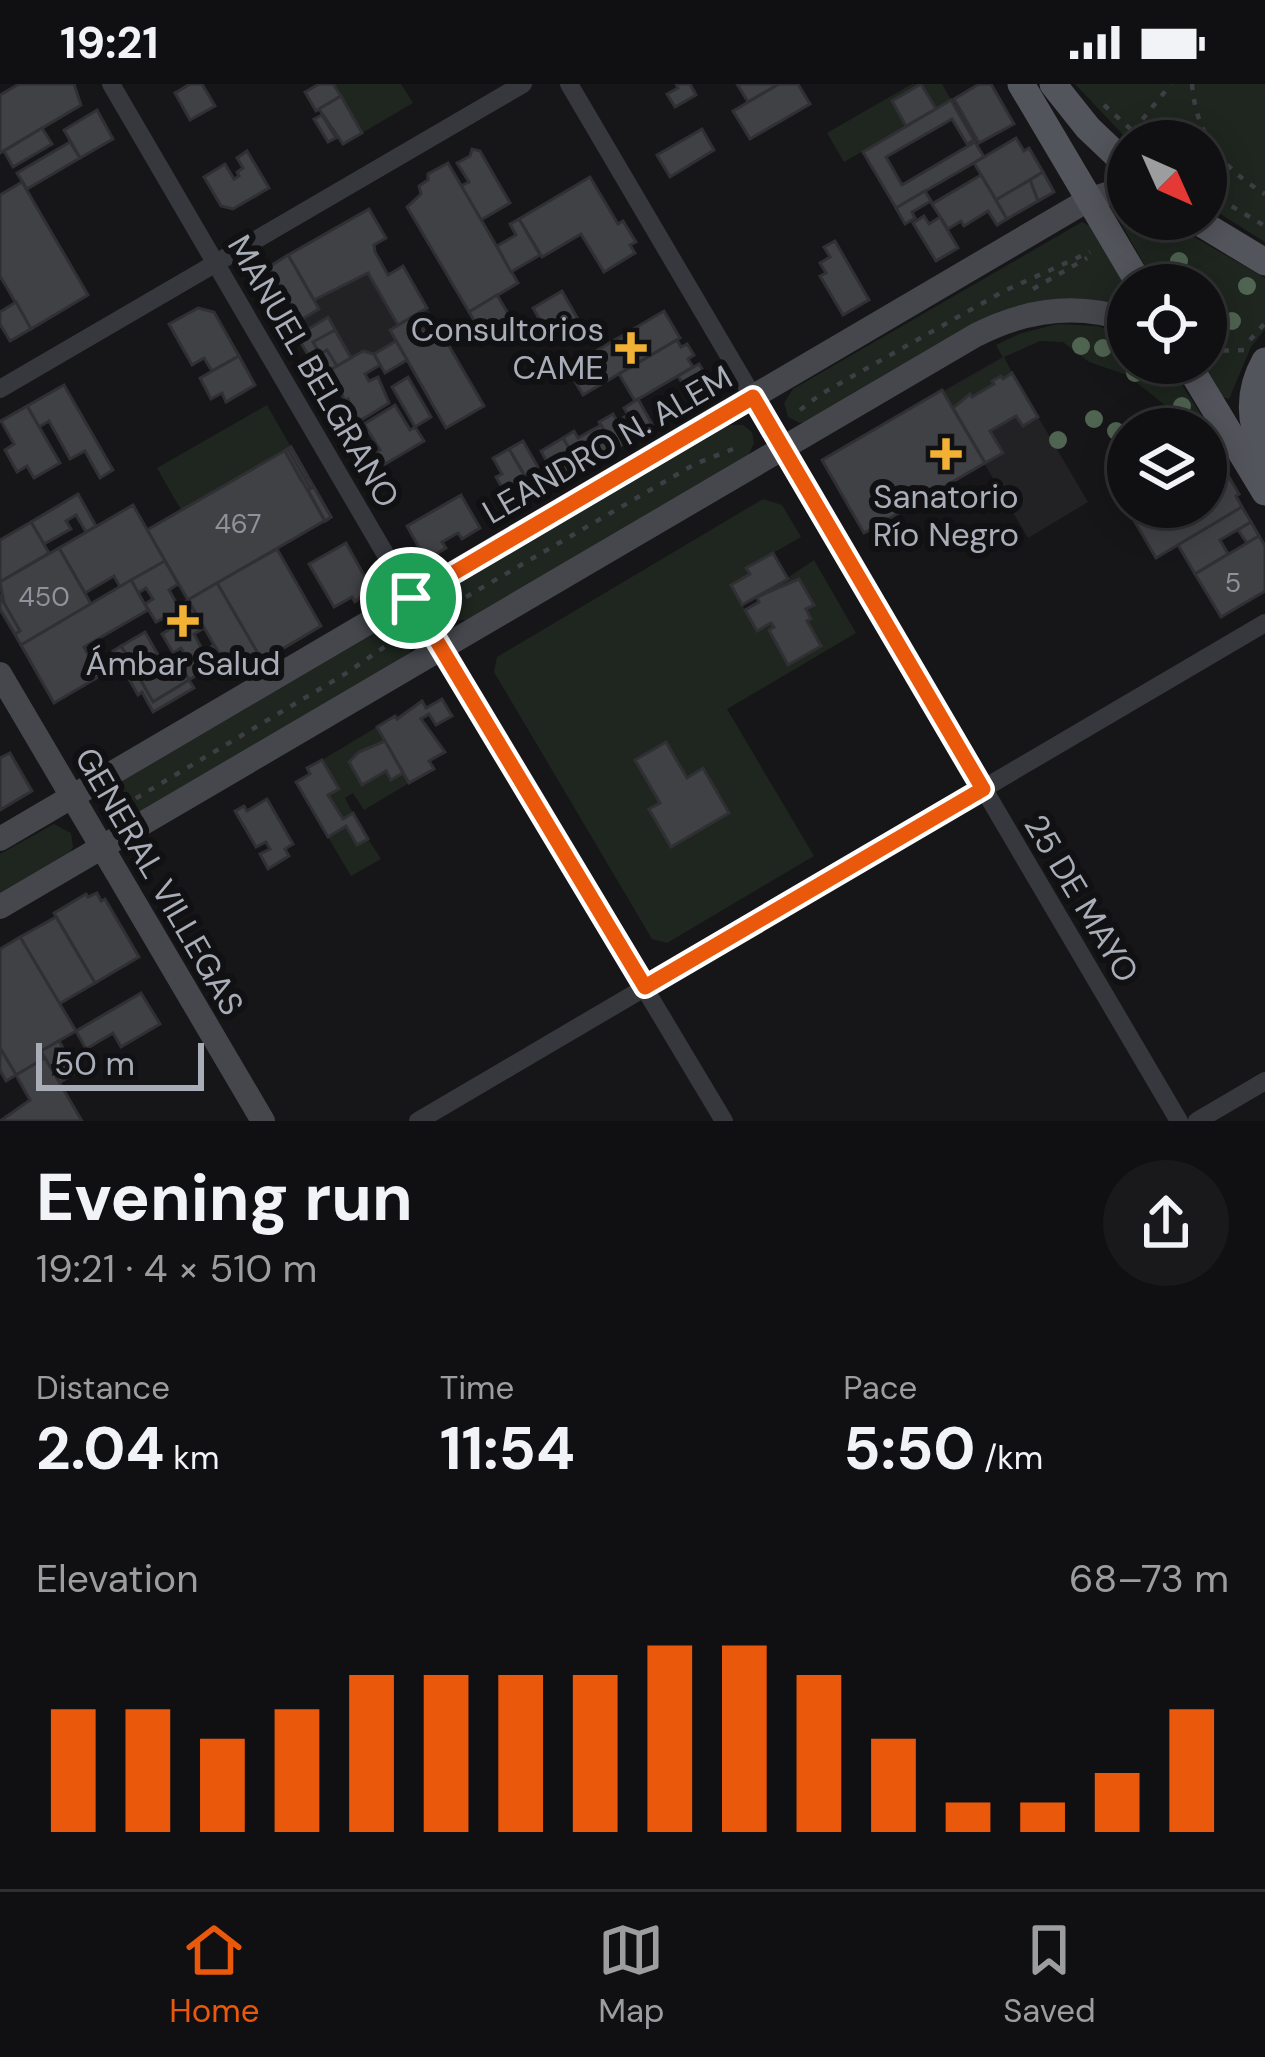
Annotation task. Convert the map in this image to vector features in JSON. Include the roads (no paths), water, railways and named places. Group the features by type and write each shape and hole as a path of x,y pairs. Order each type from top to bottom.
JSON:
{"main road":[{"path":"1021,84 1127,264"},
{"path":"1053,84 1107,146"},
{"name":"LEANDRO N. ALEM","path":"0,838 1088,200 1107,194"},
{"path":"1220,240 1265,262"},
{"path":"0,908 976,335 1010,319 1069,309 1107,316"},
{"path":"1254,355 1252,401 1262,448"},
{"path":"1199,384 1265,492"},
{"path":"1206,395 1262,448"},
{"name":"GENERAL VILLEGAS","path":"0,674 263,1121"}],"street":[{"name":"MANUEL BELGRANO","path":"111,84 724,1121"},
{"path":"0,389 523,84"},
{"name":"25 DE MAYO","path":"569,84 1179,1121"},
{"path":"418,1121 1265,623"},
{"path":"1196,1121 1265,1081"}],"place":[{"name":"Consultorios CAME","path":"631,348"},
{"name":"Sanatorio Río Negro","path":"946,454"},
{"name":"Ámbar Salud","path":"183,621"}]}
